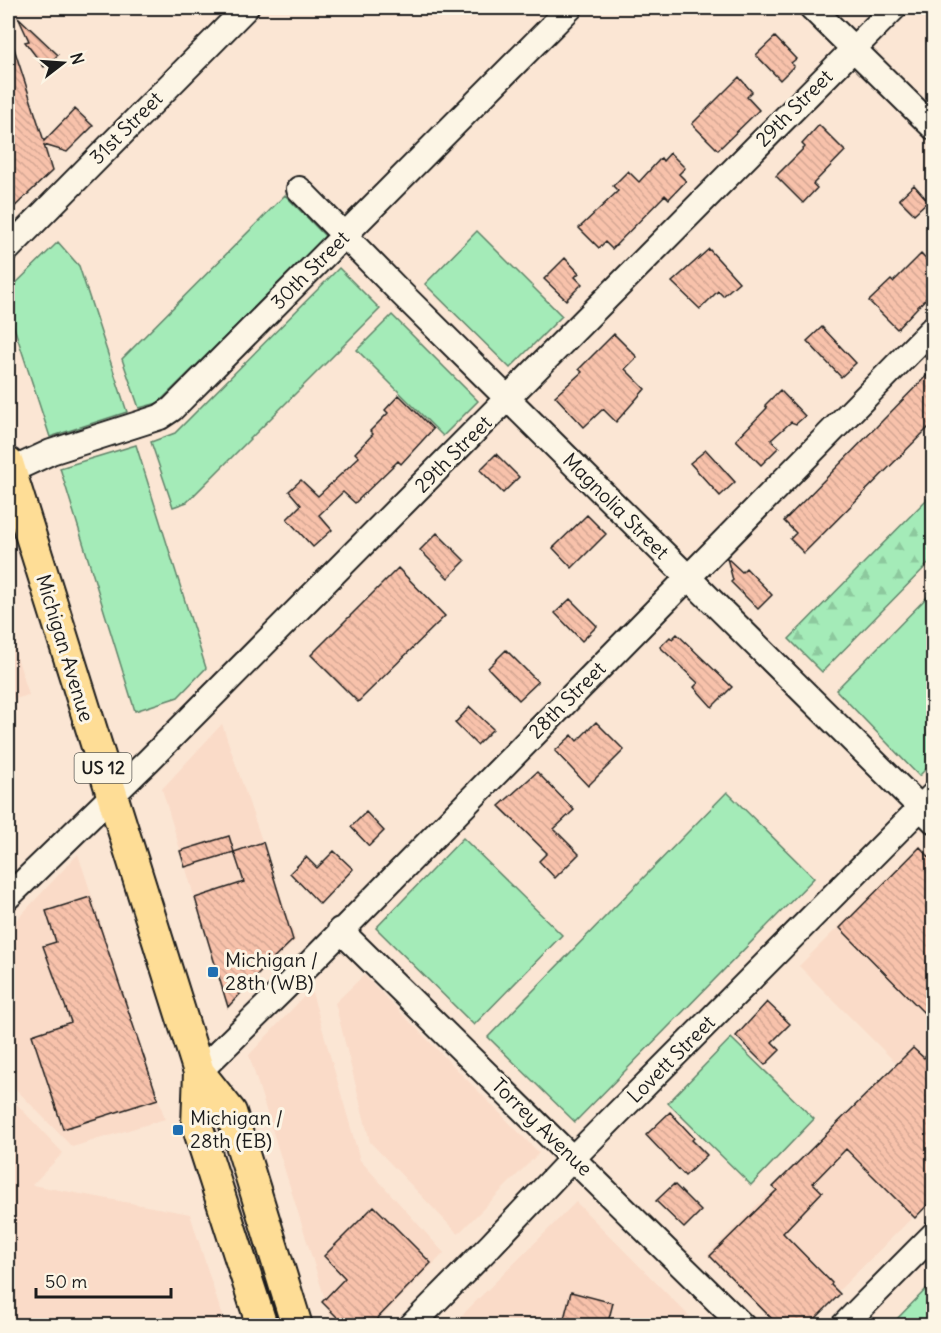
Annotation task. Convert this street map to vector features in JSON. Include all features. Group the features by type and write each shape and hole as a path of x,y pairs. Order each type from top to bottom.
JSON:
{"main road":[{"name":"Michigan Avenue","path":"8,468 199,1072 197,1125 262,1326"},
{"name":"Michigan Avenue","path":"199,1072 231,1112 297,1326"}],"street":[{"name":"31st Street","path":"8,249 246,8"},
{"name":"30th Street","path":"8,468 160,417 172,409 570,8"},
{"path":"812,8 933,128"},
{"name":"29th Street","path":"8,897 507,399 894,8"},
{"name":"Magnolia Street","path":"299,189 688,577 929,808"},
{"name":"28th Street","path":"199,1072 311,962 933,327"},
{"name":"Lovett Street","path":"411,1326 573,1158 929,808"},
{"name":"Torrey Avenue","path":"340,930 743,1326"},
{"path":"843,1326 933,1234"}],"shaded area":[{"path":"8,628 29,695 8,701"},
{"path":"222,724 296,940 227,1006 162,789"},
{"path":"920,845 934,859 933,1197 804,1325 776,1325 707,1255 898,1065 799,966"},
{"path":"78,854 165,1119 72,1147 8,1081 8,929"},
{"path":"364,975 539,1153 458,1234 370,1142 335,1003"},
{"path":"311,989 360,1160 444,1253 374,1325 333,1325 249,1055"},
{"path":"8,1095 63,1153 32,1185 190,1214 225,1325 8,1325"},
{"path":"576,1202 698,1325 451,1326"}],"green space":[{"path":"285,195 326,237 158,403 139,408 122,359"},
{"path":"477,231 562,316 510,368 425,284"},
{"path":"58,242 79,266 127,412 50,437 8,309 8,291"},
{"path":"339,268 380,309 187,502 173,507 151,442 175,433"},
{"path":"392,315 478,401 443,436 357,350"},
{"path":"136,445 206,668 178,697 135,711 60,468"},
{"path":"933,493 933,559 822,672 789,639"},
{"path":"933,591 933,762 919,776 836,690"},
{"path":"727,792 814,878 575,1122 488,1037"},
{"path":"463,838 562,935 474,1025 376,928"},
{"path":"731,1038 814,1119 751,1185 668,1103"},
{"path":"933,1282 933,1325 891,1325"}],"building":[{"path":"18,17 58,55 44,67 25,42 29,41"},
{"path":"775,37 796,59 791,63 794,66 780,80 756,55"},
{"path":"8,39 11,39 44,141 75,109 93,126 67,152 44,145 52,171 8,213"},
{"path":"739,77 752,92 747,97 759,110 718,150 692,124"},
{"path":"819,125 845,151 813,184 817,188 803,203 776,176 805,147 802,144"},
{"path":"670,153 685,168 679,174 686,181 669,199 665,195 612,249 605,242 599,248 579,228 618,191 613,186 628,171 639,182 661,158 663,161"},
{"path":"914,185 928,201 914,214 899,199"},
{"path":"709,249 739,282 723,296 718,291 700,309 672,282"},
{"path":"921,254 933,267 933,291 897,329 869,301 891,280 893,282"},
{"path":"565,258 579,273 575,277 582,284 566,300 544,279"},
{"path":"822,327 856,363 841,377 807,341"},
{"path":"614,334 637,357 625,369 645,389 616,422 603,409 584,427 555,396 582,372 579,369"},
{"path":"933,369 933,423 804,553 790,539 796,533 784,521"},
{"path":"780,390 805,416 796,424 791,422 771,440 779,447 761,465 736,440 767,408 765,405"},
{"path":"399,395 433,429 401,464 398,461 355,503 343,492 319,515 332,530 313,547 287,519 301,505 289,491 301,480 318,496 359,457 355,453 373,434 370,431 388,413 385,410"},
{"path":"706,450 735,482 720,496 690,463"},
{"path":"496,454 519,477 503,493 480,470"},
{"path":"587,515 606,534 572,568 553,548"},
{"path":"437,533 465,561 448,578 420,550"},
{"path":"727,558 742,572 746,568 772,595 758,609 731,582 733,580"},
{"path":"398,568 445,616 358,702 311,655"},
{"path":"570,599 597,626 582,641 555,613"},
{"path":"677,634 732,687 712,707 694,687 698,683 660,647 670,637 672,639"},
{"path":"506,650 538,682 519,700 488,668"},
{"path":"470,707 493,729 477,745 455,723"},
{"path":"596,722 624,750 588,786 555,751 572,735 577,741"},
{"path":"537,772 574,810 554,829 579,854 555,878 539,861 547,853 499,806"},
{"path":"366,812 384,831 369,846 351,827"},
{"path":"229,836 234,852 185,867 180,851"},
{"path":"263,842 293,940 228,1007 195,898 244,882 234,852"},
{"path":"920,847 933,861 933,1022 840,928"},
{"path":"334,851 353,869 320,904 290,873 306,857 317,868"},
{"path":"90,897 158,1099 63,1129 32,1035 71,1022 43,946 56,942 46,911"},
{"path":"767,1002 790,1024 772,1042 780,1050 765,1065 736,1036"},
{"path":"913,1048 924,1058 933,1049 933,1199 915,1218 846,1149 813,1183 822,1192 783,1233 840,1294 808,1326 779,1326 710,1256 777,1190 773,1187"},
{"path":"670,1112 707,1155 685,1176 646,1135"},
{"path":"674,1184 701,1211 684,1228 656,1201"},
{"path":"374,1206 431,1263 370,1326 346,1326 322,1302 345,1278 324,1256"},
{"path":"571,1292 613,1303 607,1326 562,1326"}],"place":[{"name":"Michigan / 28th (WB)","path":"213,972"},
{"name":"Michigan / 28th (EB)","path":"178,1130"}]}
